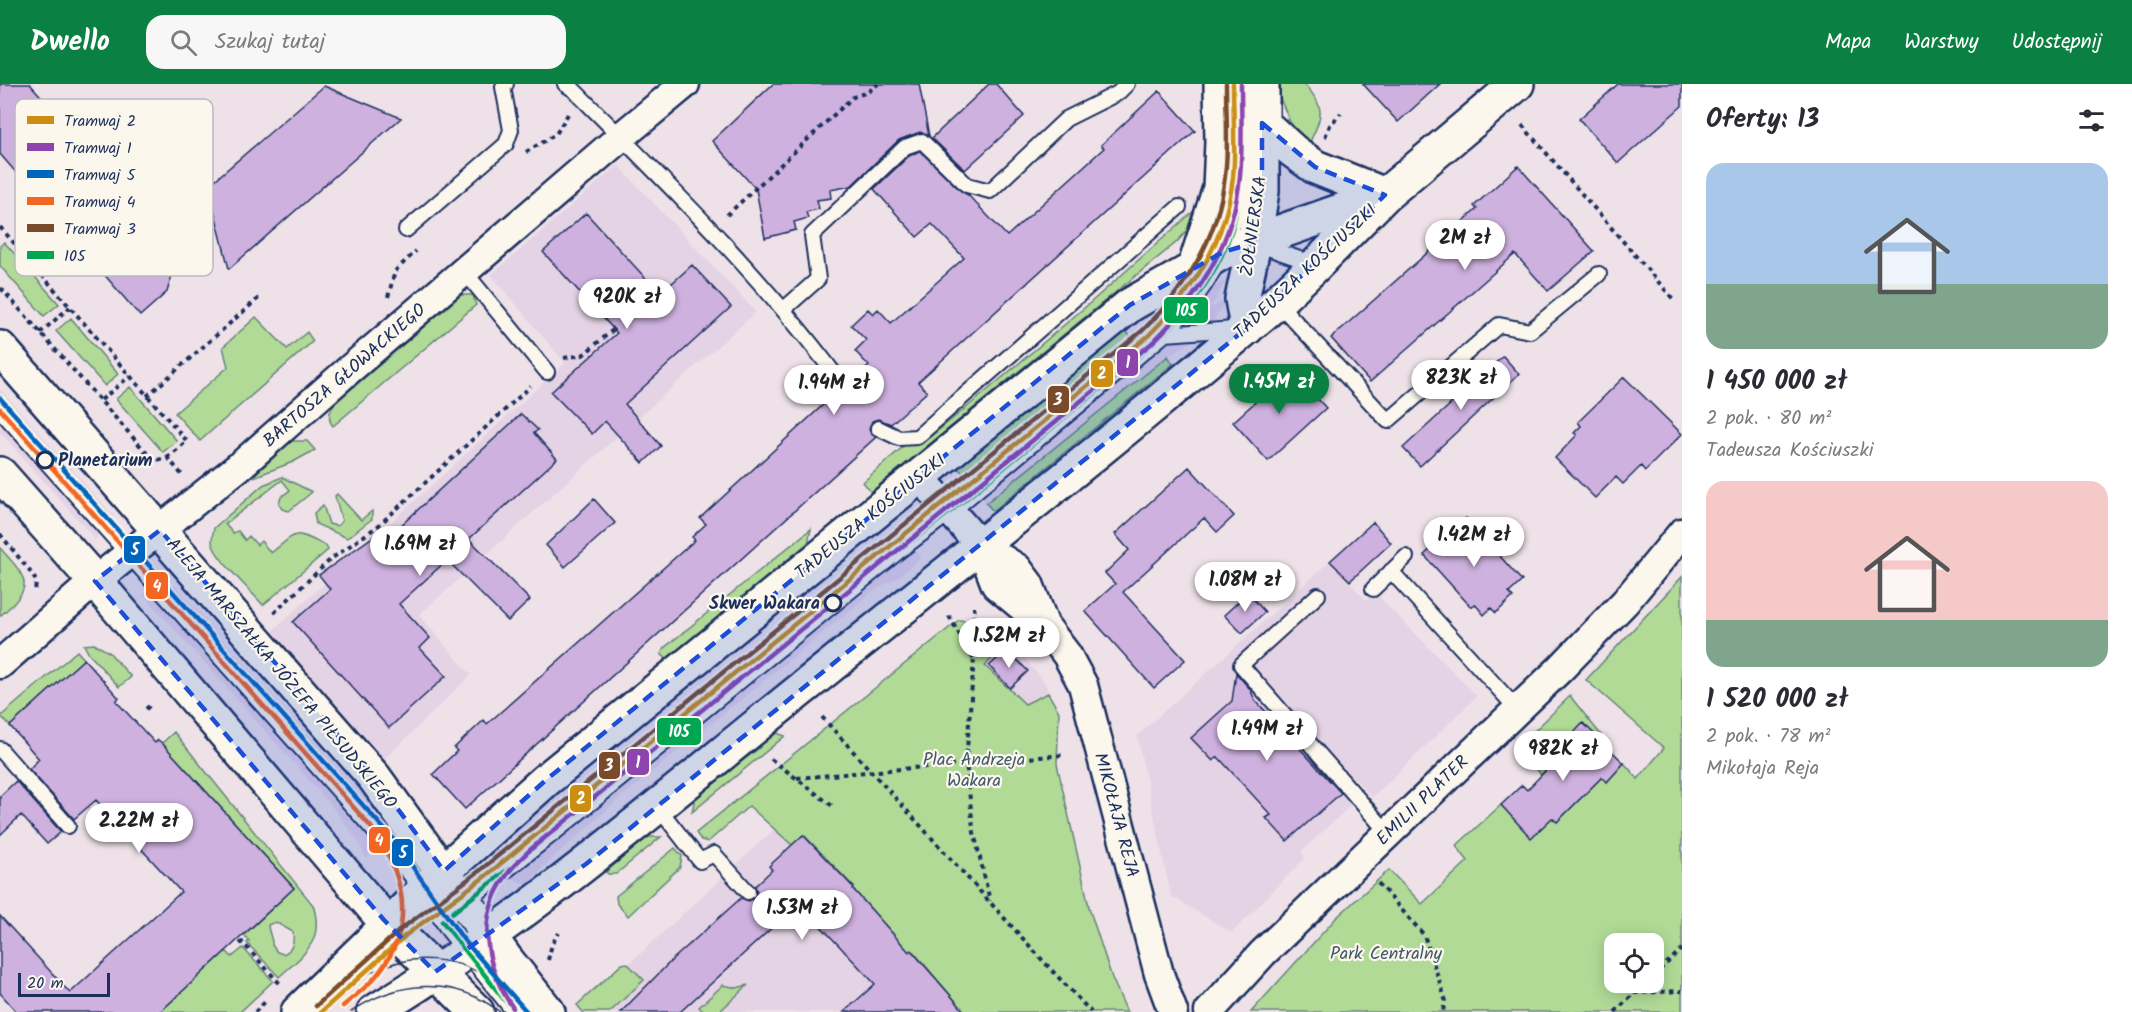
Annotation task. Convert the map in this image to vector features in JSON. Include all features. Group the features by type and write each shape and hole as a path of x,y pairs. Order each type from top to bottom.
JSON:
{"street":[{"name":"BARTOSZA GŁOWACKIEGO","path":"0,664 94,581 250,457 464,271 685,84"},
{"path":"1194,269 1220,188 1221,84"},
{"name":"ŻOŁNIERSKA","path":"1247,328 1242,299 1239,248 1262,191 1262,84"},
{"name":"TADEUSZA KOŚCIUSZKI","path":"374,1012 477,944 586,864 981,546 1247,328 1316,265 1384,195 1517,84"},
{"path":"1262,123 1293,151 1315,166 1384,195"},
{"name":"TADEUSZA KOŚCIUSZKI","path":"290,999 389,925 546,780 1130,305 1194,269 1239,248 1384,195"},
{"name":"ALEJA MARSZAŁKA JÓZEFA PIŁSUDSKIEGO","path":"0,348 374,777 434,881 477,944 548,1012"},
{"path":"0,474 389,925 477,1012"},
{"name":"MIKOŁAJA REJA","path":"919,476 981,546 996,585 1045,626 1067,655 1083,685 1159,974 1173,1012"},
{"name":"EMILII PLATER","path":"1209,1012 1263,953 1625,602 1682,533"}],"lane":[{"path":"406,230 506,144 512,130 503,87 506,84"},
{"path":"565,84 622,136 697,214 806,336 845,388"},
{"path":"783,310 818,279 812,235 905,147 922,141 967,185 990,191 1066,119 1118,93 1127,84"},
{"path":"1239,248 1234,217 1240,189 1240,84"},
{"path":"878,428 899,438 917,437 1179,207"},
{"path":"1239,248 1316,265"},
{"path":"454,912 898,552 951,512 1166,334 1239,248"},
{"path":"464,271 547,372"},
{"path":"1277,302 1388,421 1499,325 1530,331 1599,274"},
{"path":"1166,334 1247,328"},
{"path":"0,410 384,842 434,881"},
{"path":"1373,588 1406,557"},
{"path":"1392,571 1517,709"},
{"path":"1318,595 1241,665 1388,833"},
{"path":"0,749 68,826"},
{"path":"657,806 700,861 714,854 748,892"},
{"path":"477,944 514,1012"}],"path":[{"path":"724,219 853,97 868,92 878,84"},
{"path":"521,155 556,134 570,110"},
{"path":"1322,145 1330,125 1341,113"},
{"path":"1522,124 1674,300"},
{"path":"0,227 2,233 15,247"},
{"path":"387,304 395,271 420,246"},
{"path":"0,287 152,459 160,460 167,457 187,441 42,276"},
{"path":"147,396 261,296"},
{"path":"40,333 70,307"},
{"path":"267,620 331,559 378,525 561,359 583,355 614,329"},
{"path":"101,400 130,376"},
{"path":"167,457 184,476"},
{"path":"0,534 36,581 37,587 33,598"},
{"path":"974,600 974,658 966,762 973,828 991,902"},
{"path":"949,616 974,658"},
{"path":"146,709 150,705"},
{"path":"822,717 1091,1012"},
{"path":"797,778 1063,755"},
{"path":"771,759 835,808"},
{"path":"1371,876 1424,935 1445,998 1443,1012"},
{"path":"240,944 242,942 290,999"},
{"path":"1664,966 1682,949"},
{"path":"1664,992 1682,991"},
{"path":"1615,1012 1634,993"}],"highlighted area":[{"path":"1262,123 1315,167 1385,195 1247,328 586,864 435,972 384,920 95,581 160,530 374,777 444,871 546,780 1130,305 1223,252 1254,243 1262,191"}],"shaded area":[{"path":"618,165 756,312 419,615 471,675 385,759 269,634 565,363 491,275"},
{"path":"1226,281 1210,308 1226,301 1205,333 1168,356 986,503 963,473 1144,327 1176,296"},
{"path":"0,389 112,514 116,513 93,542 94,538 0,432"},
{"path":"897,528 922,557 897,578 876,589 613,804 544,866 530,884 531,887 483,865 553,809 596,779 858,566 872,549"},
{"path":"1330,561 1366,600 1375,593 1477,696 1372,798 1355,779 1346,786 1341,793 1352,804 1301,852 1305,858 1232,933 1171,896 1137,736"},
{"path":"160,583 176,586 352,784 378,810 385,808 367,860 358,841 330,804 145,596 142,596"},
{"path":"1009,640 1046,684 1048,693 1025,704 985,666"},
{"path":"799,806 988,1012 590,1012 584,1006"}],"green space":[{"path":"1274,84 1304,84 1316,100 1320,112 1319,119 1309,144 1290,122"},
{"path":"1196,209 1200,214 1198,218 1177,242 871,492 863,482 905,445 920,443 930,437 977,399"},
{"path":"4,242 15,254 15,276 34,276 59,304 44,316 0,266 0,246"},
{"path":"461,295 473,295 476,305 333,426 330,414 335,403"},
{"path":"256,317 287,349 307,332 313,341 200,441 175,413 228,367 223,347"},
{"path":"71,318 118,374 105,386 56,331"},
{"path":"1124,329 1131,337 963,473 956,466"},
{"path":"1168,356 1173,364 993,511 986,503"},
{"path":"130,387 177,441 163,452 116,399"},
{"path":"292,441 307,441 315,450 293,462 251,478"},
{"path":"282,477 312,492 289,511 282,509 279,504 281,497 290,490 282,480 225,524 233,533 238,531 245,540 249,536 257,545 261,541 271,553 292,536 297,535 326,546 328,550 263,605 219,556 212,542 214,528 263,485"},
{"path":"337,494 361,520 372,511 372,519 347,538 316,524 314,513 323,505 329,524 337,526 342,521 335,496"},
{"path":"811,529 808,543 667,659 661,654 664,648"},
{"path":"0,548 17,568 24,583 19,597 0,616"},
{"name":"Park Centralny","path":"1682,577 1682,1012 1251,1012 1336,918 1389,870 1422,904 1468,861 1456,846 1501,805 1552,818 1557,822 1602,777 1607,782 1624,763 1638,779 1664,748 1586,680"},
{"name":"Plac Andrzeja Wakara","path":"959,620 986,625 1003,634 1009,640 985,666 1025,704 1048,693 1059,712 1057,764 1090,911 1112,978 1127,1012 965,1012 912,950 909,952 853,889 854,887 804,835 792,845 749,806 708,842 701,840 696,833"},
{"path":"94,644 109,652 131,677 119,687 89,654 84,645"},
{"path":"77,651 84,659 10,726 1,716"},
{"path":"1570,696 1601,735 1598,738 1566,742 1569,746 1541,775 1519,746"},
{"path":"174,732 313,905 316,929 310,947 279,977 247,943 249,941 244,935 294,888 162,743","holes":["275,922 293,932 292,945 283,954 277,952 272,945 268,925"]},
{"path":"774,732 785,736 692,812 695,798 759,748 757,746"},
{"path":"647,837 661,837 616,874 606,872"},
{"path":"675,848 682,856 680,867 628,916 617,904 616,896"},
{"path":"243,948 273,981 240,1012 160,1012 226,951 232,957"},
{"path":"627,963 644,980 610,1012 583,1012 577,1005 622,964"},
{"path":"723,985 737,988 748,985 719,1012 704,1012 699,1007"}],"building":[{"path":"0,84 30,84 43,99 15,99 15,171 0,154"},
{"path":"773,84 919,84 929,136 920,132 899,140 851,186 830,190 831,198 817,200 819,209 806,212 808,218 794,222 796,230 765,238 756,189 712,141"},
{"path":"989,84 996,84 1024,116 965,170 932,138"},
{"path":"1363,84 1440,84 1398,122"},
{"path":"1618,84 1682,84 1682,106 1618,163 1579,119"},
{"path":"324,86 401,118 229,269 213,206 213,182"},
{"path":"1159,91 1195,131 918,382 927,392 891,424 878,419 872,421 869,429 876,437 465,809 433,774 457,751 454,748 484,720 487,724 695,540 692,537 706,524 700,518 834,395 846,397 851,395 854,387 852,382 869,366 855,351 866,340 851,325 868,309 873,314 878,309 891,323 964,258 932,224 917,237 874,189 910,155 920,151 968,195 1007,236 1104,148 1101,145"},
{"path":"1518,166 1594,251 1548,291 1515,254 1370,382 1331,338 1477,209 1474,206"},
{"path":"586,213 660,294 692,265 731,307 625,404 661,446 643,463 605,421 592,434 551,392 617,333 543,252"},
{"path":"105,276 172,276 167,292 140,316"},
{"path":"1503,356 1519,374 1420,466 1403,448"},
{"path":"1291,370 1326,408 1268,461 1233,422"},
{"path":"1624,377 1682,434 1645,471 1641,466 1623,484 1616,477 1595,498 1555,458 1577,435 1574,433 1581,426 1578,422"},
{"path":"521,414 538,430 534,433 557,459 469,539 530,600 508,621 447,560 399,604 430,638 420,648 446,676 389,728 293,622 330,589 319,575 374,536 382,543"},
{"path":"1189,467 1234,516 1217,532 1204,518 1123,592 1185,660 1154,688 1085,611 1115,584 1105,573 1129,550 1115,534"},
{"path":"594,499 615,523 565,567 546,545"},
{"path":"1466,518 1522,581 1509,593 1513,597 1496,613 1491,608 1484,615 1475,604 1471,607 1424,555"},
{"path":"1373,522 1391,543 1350,581 1330,561"},
{"path":"1248,593 1265,612 1242,633 1224,615"},
{"path":"1007,650 1028,671 1010,688 989,666"},
{"path":"84,659 119,698 116,701 155,743 158,740 162,743 294,888 160,1012 17,1012 0,993 0,916 70,993 181,892 96,800 74,819 29,769 39,759 10,726"},
{"path":"1236,673 1250,689 1255,700 1341,793 1287,841 1266,818 1271,815 1218,757 1213,761 1191,738 1232,701"},
{"path":"1583,723 1624,763 1607,782 1602,777 1557,822 1552,818 1531,838 1501,805 1522,785 1527,790 1569,746 1565,742"},
{"path":"16,781 61,832 47,844 21,815 0,835 0,796"},
{"path":"803,835 854,888 909,952 911,950 965,1012 844,1012 875,984 799,903 680,1012 621,1012 672,960 741,898 749,901 754,898 757,891 755,886 772,870 769,866"}],"tram line":[{"name":"3","path":"316,1006 401,929 478,872 1142,331 1158,315 1186,280 1215,221 1226,165 1226,84"},
{"name":"2","path":"321,1012 406,935 483,878 1147,337 1192,284 1215,244 1223,223 1234,165 1233,84"},
{"name":"1","path":"513,1008 496,977 491,961 487,928 495,895 504,879 521,858 1152,343 1185,307 1199,288 1222,246 1236,201 1241,153 1241,84"},
{"name":"5","path":"0,398 394,840 463,939 527,1012"},
{"name":"4","path":"0,409 371,827 382,844 398,880 402,916 399,935 392,953 380,971 363,990 343,1006"},
{"path":"336,998 369,973 384,966 400,962 434,960 450,962 481,974 495,983 525,1012"},
{"path":"351,1012 387,993 426,986 464,992 500,1012"}],"transit line":[{"name":"105","path":"514,1012 442,921 558,830 898,552 959,505 1160,338 1203,288 1219,260 1232,229 1241,175 1240,84"}],"place":[{"name":"Planetarium","path":"45,460"},
{"name":"Skwer Wakara","path":"833,603"}]}
